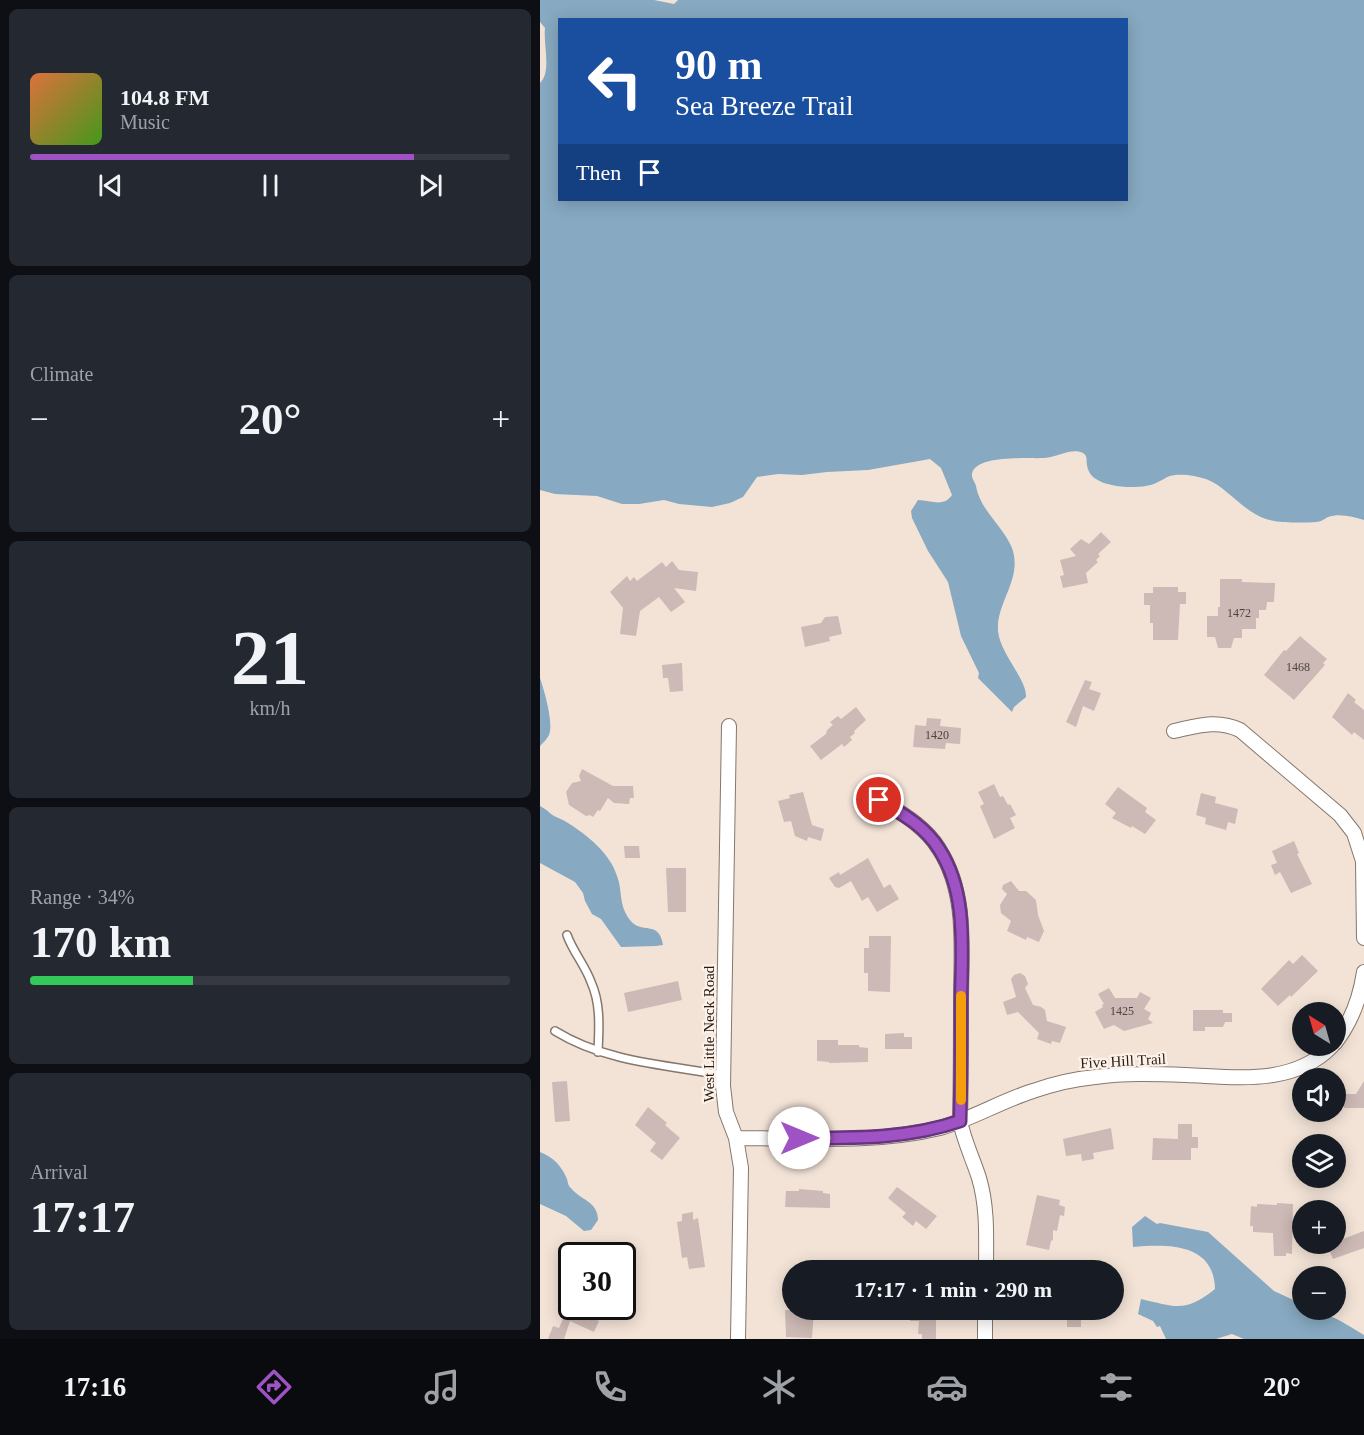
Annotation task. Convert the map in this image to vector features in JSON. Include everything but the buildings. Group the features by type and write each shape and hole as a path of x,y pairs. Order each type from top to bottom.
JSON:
{"street":[{"path":"1174,731 1216,723 1230,725 1240,730 1340,815 1354,833 1363,861 1364,938"},
{"name":"West Little Neck Road","path":"729,726 723,1098 736,1137 741,1168 738,1339"},
{"path":"879,800 914,821 927,833 947,862 954,883 961,924 960,1121 980,1179 984,1203 986,1260"},
{"name":"Five Hill Trail","path":"1346,1027 1361,992 1364,972"},
{"name":"Five Hill Trail","path":"736,1137 891,1137 926,1131 960,1121 1032,1091 1066,1082 1095,1077 1140,1075 1271,1076 1302,1067 1320,1056"},
{"path":"985,1320 985,1339"}],"lane":[{"path":"567,936 592,982 597,999 598,1052"},
{"path":"555,1030 573,1042 598,1052 723,1075"}],"water":[{"path":"540,0 654,0 674,4 678,0 1364,0 1364,520 1337,515 1318,522 1266,519 1249,510 1213,482 1188,475 1170,476 1154,484 1143,486 1127,487 1109,484 1092,476 1086,455 1079,451 1048,458 1003,459 982,463 975,468 972,474 978,495 1008,540 1014,559 1012,580 998,620 998,631 1003,648 1025,690 1026,697 1014,707 1012,712 978,678 979,673 961,636 948,582 928,551 912,518 911,511 918,500 941,502 952,495 941,468 930,459 868,470 757,477 743,497 712,507 664,500 622,504 597,496 555,494 540,490 540,83 546,72 545,28 540,22"},
{"path":"540,678 548,706 550,730 549,735 540,746"},
{"path":"540,806 583,833 597,845 614,868 626,914 639,927 658,932 663,945 621,947 601,919 592,914 583,893 575,882 540,863"},
{"path":"540,1152 560,1166 570,1187 595,1209 598,1220 591,1230 584,1231 566,1216 540,1204"},
{"path":"1145,1216 1157,1224 1208,1232 1274,1291 1292,1299 1292,1320 1338,1320 1364,1335 1364,1339 1244,1339 1232,1334 1216,1339 1166,1339 1160,1326 1157,1327 1153,1321 1138,1314 1141,1299 1172,1306 1188,1305 1215,1289 1213,1274 1207,1263 1198,1255 1187,1250 1160,1246 1133,1247 1132,1227"}],"slow traffic":[{"path":"961,996 961,1100"}],"route":[{"path":"799,1138 891,1137 918,1133 960,1121 961,924 954,883 947,862 927,833 914,821 879,800"}]}
